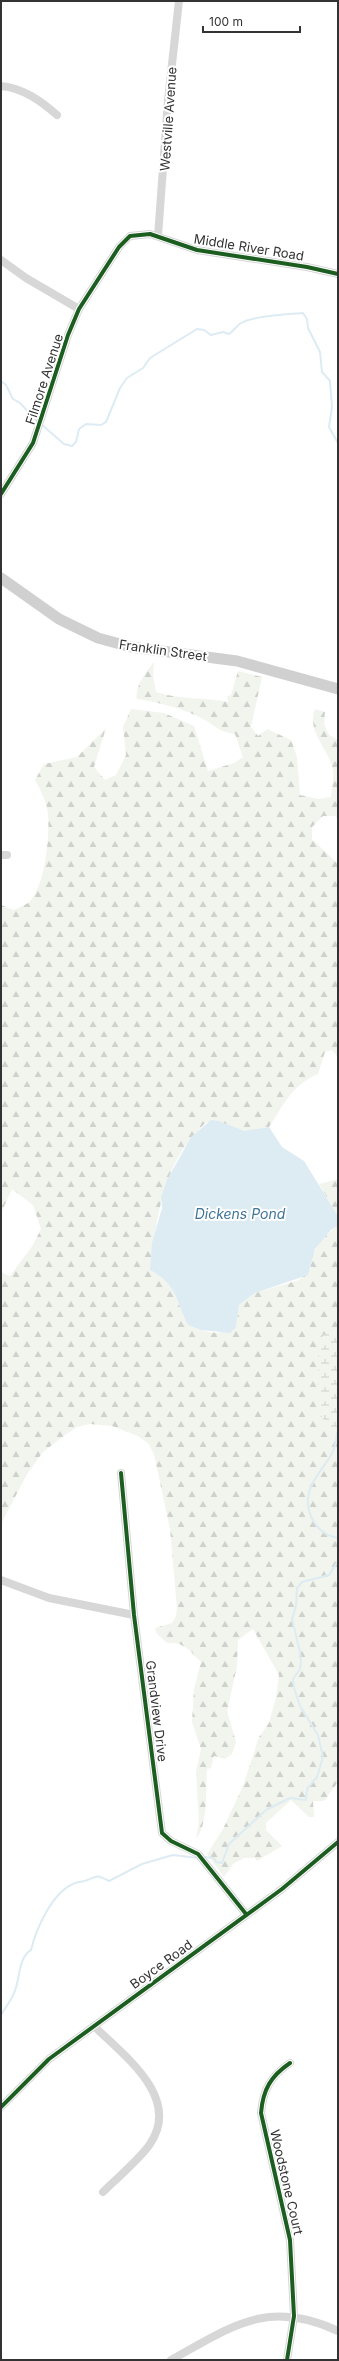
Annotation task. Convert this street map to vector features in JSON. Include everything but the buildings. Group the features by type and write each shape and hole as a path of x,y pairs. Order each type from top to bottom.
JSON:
{"main road":[{"name":"Franklin Street","path":"1,578 59,619 98,638 131,647 237,661 338,689"}],"street":[{"name":"Westville Avenue","path":"158,236 168,100 179,1"},
{"path":"1,86 30,95 45,104 57,115"},
{"name":"Filmore Avenue","path":"1,494 29,451 40,424 68,335 79,309 125,240 130,236 143,233 158,236"},
{"name":"Middle River Road","path":"158,236 197,250 307,267 338,274"},
{"path":"1,260 26,278 79,309"},
{"name":"Grandview Drive","path":"121,1473 134,1615 162,1833 171,1841 198,1854 246,1914"},
{"path":"1,1580 49,1598 134,1615"},
{"name":"Boyce Road","path":"1,2107 49,2059 282,1889 338,1842"},
{"path":"94,2026 145,2078 155,2093 161,2118 150,2144 103,2192"},
{"name":"Woodstone Court","path":"287,2360 294,2316 290,2240 262,2113 262,2098 266,2087 274,2075 290,2063"},
{"path":"170,2360 206,2338 244,2321 280,2316 294,2316 338,2330"}],"green space":[{"path":"154,662 153,676 156,692 165,695 228,702 227,696 231,695 238,671 262,677 251,727 258,736 267,729 291,740 297,757 300,795 318,799 331,797 333,770 315,731 313,717 315,709 325,712 324,724 329,735 338,740 338,819 335,816 323,816 312,827 312,839 338,864 338,1057 332,1050 325,1052 318,1074 301,1084 289,1096 269,1127 251,1131 240,1131 222,1123 213,1121 205,1124 197,1132 185,1146 168,1179 158,1215 150,1270 166,1281 171,1287 188,1325 206,1331 218,1333 223,1332 236,1327 239,1305 255,1293 299,1280 310,1269 313,1254 321,1240 337,1226 338,1222 338,1782 324,1801 313,1801 314,1817 309,1817 291,1800 266,1823 266,1830 282,1846 257,1861 255,1858 244,1858 233,1864 224,1877 207,1854 223,1829 243,1786 259,1737 269,1723 276,1697 279,1675 253,1629 238,1640 237,1666 227,1711 236,1742 232,1754 225,1759 214,1756 211,1768 207,1769 205,1815 200,1832 196,1839 199,1821 196,1772 201,1749 192,1722 194,1689 201,1662 182,1645 167,1643 157,1634 155,1628 172,1623 176,1616 177,1608 170,1529 154,1454 148,1443 138,1436 112,1426 90,1424 77,1427 43,1452 27,1474 1,1524 1,1272 10,1276 33,1245 41,1229 33,1205 12,1189 1,1213 1,905 14,910 28,903 34,896 39,886 47,848 48,814 45,801 35,780 44,764 77,757 106,728 94,767 105,780 116,775 126,755 123,727 131,709 164,713 194,726 208,771 234,763 243,757 235,734 221,730 205,720 180,709 137,699 137,689 139,684"},
{"path":"338,1179 338,1216 319,1184"},
{"path":"323,1334 338,1334 338,1433 327,1427 319,1411 318,1352"}],"water":[{"name":"Dickens Pond","path":"211,1120 219,1121 244,1131 269,1127 282,1147 304,1161 338,1216 337,1226 331,1230 315,1249 308,1275 255,1293 239,1305 236,1327 230,1333 201,1330 188,1325 171,1287 166,1281 150,1270 152,1243 162,1208 161,1197 167,1180 191,1137"}],"waterway":[{"path":"41,424 64,444 72,446 76,442 79,429 86,424 101,425 106,422 120,388 127,378 143,368 150,358 197,329 204,330 211,335 223,332 229,334 239,324 253,319 303,313 307,319 308,328 320,352 322,372 330,381 332,407 329,427 338,443"},
{"path":"1,381 6,385 13,399 20,403 38,422"},
{"path":"337,1433 334,1449 312,1485 308,1502 309,1510 316,1525 322,1531 338,1538"},
{"path":"204,1857 214,1858 216,1862 222,1863 229,1844 266,1810 290,1798 306,1800 307,1789 317,1777 323,1757 318,1735 300,1706 294,1688 293,1679 300,1669 301,1663 300,1652 292,1619 296,1606 297,1588 302,1582 329,1575 338,1561"},
{"path":"1,2015 13,1996 21,1964 27,1953 31,1950 46,1912 58,1895 65,1889 74,1883 85,1881 97,1876 109,1881 142,1864 173,1855 198,1858"}],"cycle path":[{"path":"1,494 33,443 68,335 79,309 119,247 130,236 150,234 197,250 307,267 338,274"},
{"path":"121,1473 134,1615 162,1833 171,1841 198,1854 246,1914"},
{"path":"1,2107 49,2059 282,1889 338,1842"},
{"path":"287,2360 294,2316 290,2240 261,2113 262,2104 269,2084 273,2078 290,2063"}]}
